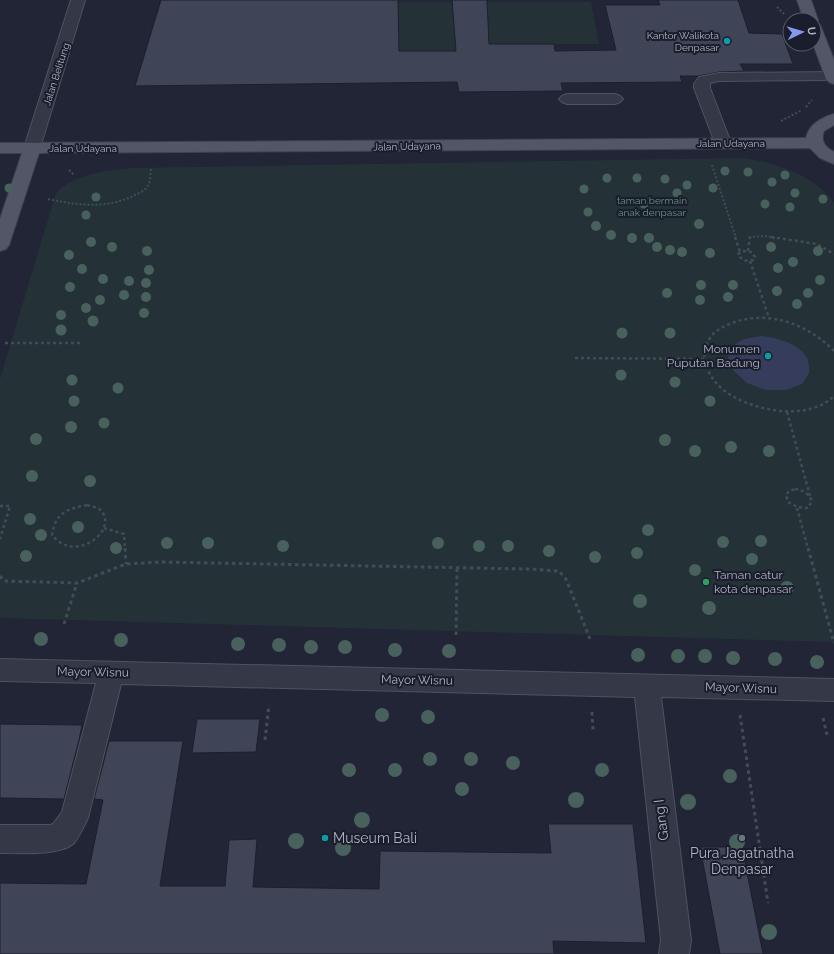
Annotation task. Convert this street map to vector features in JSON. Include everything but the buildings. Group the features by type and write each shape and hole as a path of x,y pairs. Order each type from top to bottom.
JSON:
{"main road":[{"path":"804,0 808,12"},
{"path":"822,48 833,77"},
{"path":"834,119 824,122 816,128 813,135 815,143 821,150 834,159"},
{"name":"Jalan Udayana","path":"0,148 723,142 815,143"},
{"path":"0,245 32,148"}],"street":[{"name":"Jalan Belitung","path":"32,148 78,0"},
{"path":"723,142 702,88 704,80 719,77 833,77"},
{"path":"567,99 615,99"},
{"name":"Mayor Wisnu","path":"0,670 834,690"},
{"path":"0,838 50,840 63,834 74,818 111,672"},
{"name":"Gang I","path":"647,685 676,940 674,954"}],"path":[{"path":"776,123 801,111 812,100"},
{"path":"712,164 740,252 739,257 742,260 750,261 755,257 752,252 740,252"},
{"path":"48,199 93,207 118,203 145,190 149,184 151,166"},
{"path":"748,251 750,237 764,236 789,241 817,244 834,254"},
{"path":"750,261 769,318"},
{"path":"834,351 821,338 809,331 790,323 769,318 739,320 721,328 709,339 704,349 704,359 708,370 715,381 725,391 738,400 754,406 771,411 787,412 805,410 820,406 834,396"},
{"path":"5,343 80,343"},
{"path":"575,358 704,359"},
{"path":"787,412 812,501 808,508 803,509 797,508 787,502 786,493 790,490 795,489 806,492 810,496"},
{"path":"87,505 98,509 105,517 104,528 97,538 85,546 70,547 58,543 52,535 53,524 60,514 73,507 87,505"},
{"path":"0,506 10,506 0,540"},
{"path":"797,508 834,643"},
{"path":"104,528 124,534 126,564"},
{"path":"0,576 4,581 77,583 126,564 161,562 527,569 559,571 566,579 590,639"},
{"path":"456,635 457,568"},
{"path":"64,624 77,583"},
{"path":"265,740 271,676"},
{"path":"734,688 740,714 768,903"},
{"path":"823,721 827,735"}],"green space":[{"path":"398,2 591,2 599,44 456,44 456,51 399,51"},
{"name":"taman bermain anak denpasar","path":"743,158 780,167 806,178 826,193 834,203 834,642 0,618 0,379 56,193 72,181 92,174 133,168"}],"water":[{"path":"762,336 775,338 788,343 795,346 805,354 808,360 809,373 802,384 786,390 766,390 747,383 734,371 728,358 737,343 745,339"}],"place":[{"name":"Kantor Walikota Denpasar","path":"727,41"},
{"name":"Monumen Puputan Badung","path":"768,356"},
{"name":"Taman catur kota denpasar","path":"706,582"},
{"name":"Museum Bali","path":"325,838"},
{"name":"Pura Jagatnatha Denpasar","path":"742,838"}]}
